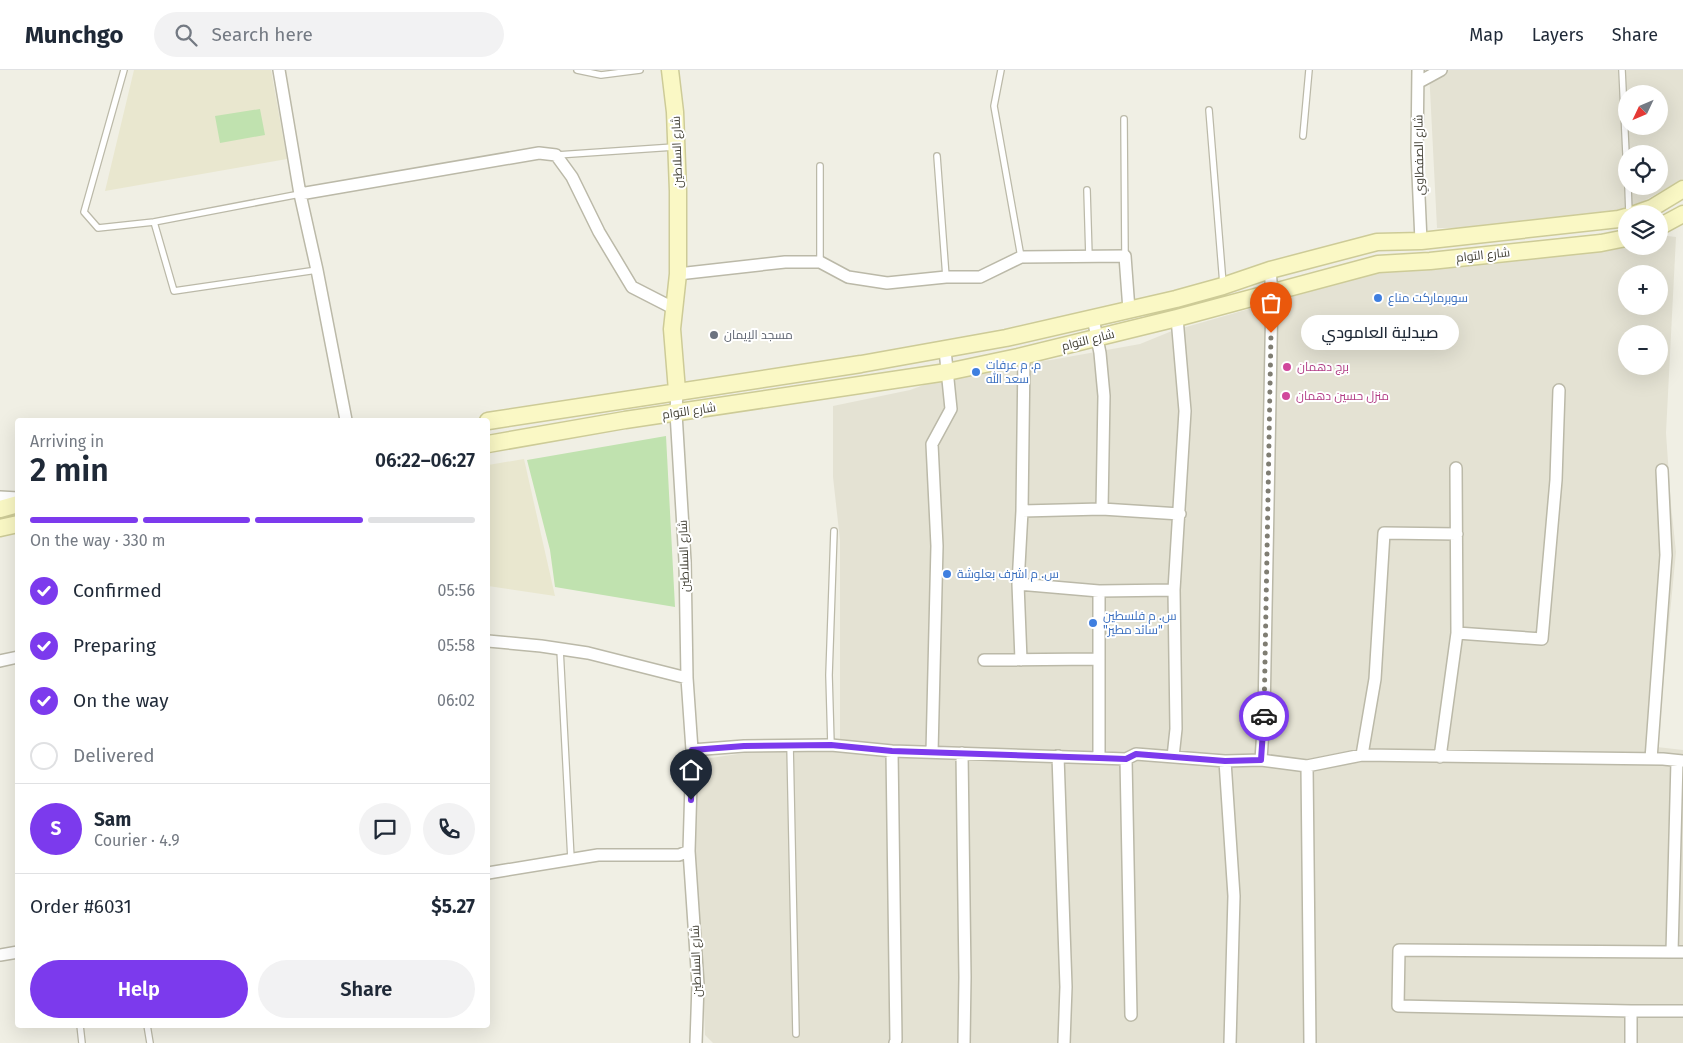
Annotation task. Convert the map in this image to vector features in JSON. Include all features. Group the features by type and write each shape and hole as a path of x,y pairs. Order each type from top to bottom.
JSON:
{"main road":[{"name":"شارع السلاطين","path":"670,70 677,147 678,274 673,308 673,352 677,391"},
{"path":"1657,205 1683,190"},
{"path":"1668,223 1683,214"},
{"name":"شارع التوام","path":"490,421 945,350 1128,310 1223,286 1270,270 1377,242 1421,241 1618,219"},
{"name":"شارع التوام","path":"490,444 676,413 948,372 1024,356 1177,318 1378,264 1430,261 1602,243 1618,240"},
{"path":"0,509 15,505"},
{"path":"0,528 15,525"}],"street":[{"path":"279,70 300,194 346,418"},
{"path":"1419,76 1441,70"},
{"name":"شارع الصفطاوي","path":"1419,76 1417,152 1421,241"},
{"path":"300,194 539,153 556,155 572,177 599,232 632,287 673,308"},
{"path":"678,274 785,262 820,262 848,277 887,283 946,277 980,277 1022,257 1125,256 1128,310"},
{"path":"1261,760 1264,714 1272,293 1270,270"},
{"path":"1093,318 1104,396 1102,509"},
{"path":"1173,757 1176,728 1174,590 1185,411 1177,318"},
{"path":"932,752 937,546 932,444 951,409 945,350"},
{"path":"1021,660 1018,584 1022,511 1024,356"},
{"path":"1457,633 1542,639 1556,480 1559,390"},
{"name":"شارع السلاطين","path":"677,391 676,413 685,560 687,678 692,750 689,851 698,984 696,1043"},
{"path":"1440,757 1457,633 1456,468"},
{"path":"1651,759 1666,555 1662,470"},
{"path":"0,497 15,498"},
{"path":"1022,511 1102,509 1180,514"},
{"path":"1362,756 1375,679 1384,533 1457,534"},
{"path":"1018,584 1099,591 1174,590"},
{"path":"1099,591 1099,758"},
{"path":"490,641 588,653 687,678"},
{"path":"0,661 15,658"},
{"path":"984,660 1099,659"},
{"path":"692,750 790,744 831,745 892,751 1126,759 1136,754 1225,761 1261,760 1307,766 1362,756 1651,759 1680,761 1678,952 1399,950 1398,1006 1683,1011"},
{"path":"892,751 895,1043"},
{"path":"962,753 964,1043"},
{"path":"1058,756 1066,987 1064,1043"},
{"path":"1126,759 1131,1015"},
{"path":"1225,761 1234,896 1230,1043"},
{"path":"1307,766 1310,1043"},
{"path":"490,873 598,854 678,855 689,851"},
{"path":"0,955 15,952"},
{"path":"1631,1011 1631,1043"}],"lane":[{"path":"124,70 84,212 98,228 154,222 300,194"},
{"path":"577,70 601,76 640,70"},
{"path":"1001,70 994,106 1022,257"},
{"path":"1303,136 1309,70"},
{"path":"1622,70 1626,145"},
{"path":"1209,110 1223,286"},
{"path":"1124,119 1125,256"},
{"path":"556,155 677,147"},
{"path":"937,156 946,277"},
{"path":"820,166 820,262"},
{"path":"1087,190 1089,256"},
{"path":"154,222 174,291 317,270"},
{"path":"831,745 829,675 834,531"},
{"path":"560,649 571,859"},
{"path":"790,744 796,1034"},
{"path":"80,1028 82,1043"},
{"path":"148,1028 150,1043"}],"shaded area":[{"path":"134,70 271,70 287,159 105,191"},
{"path":"1429,70 1683,70 1683,179 1668,187 1668,145 1618,145 1618,195 1654,195 1636,205 1618,205 1618,215 1597,227 1437,228"},
{"path":"1668,236 1676,237 1666,433 1676,552 1657,747 1683,750 1683,1043 713,1043 705,1035 701,939 683,762 840,739 840,540 833,477 833,406 910,390 968,369 1051,360 1140,344 1172,331 1396,267 1618,245 1618,255 1668,255"},
{"path":"524,459 555,596 490,586 490,465"}],"green space":[{"path":"260,109 265,135 220,143 215,116"},
{"path":"666,436 675,607 555,587 550,550 527,460"}],"way so far":[{"path":"1264,716 1271,333"}],"place":[{"name":"سوبرماركت مناع","path":"1378,298"},
{"name":"صيدلية العامودي","path":"1271,333"},
{"name":"مسجد الإيمان","path":"714,335"},
{"name":"برج دهمان","path":"1287,367"},
{"name":"م. م عرفات سعد الله","path":"976,372"},
{"name":"منزل حسين دهمان","path":"1286,396"},
{"name":"س. م اشرف بعلوشة","path":"947,574"},
{"name":"س. م فلسطين \"سائد مطير\"","path":"1093,623"}],"route":[{"path":"691,800 692,750 744,746 817,744 892,751 1126,759 1136,754 1225,761 1261,760 1264,716"}]}
